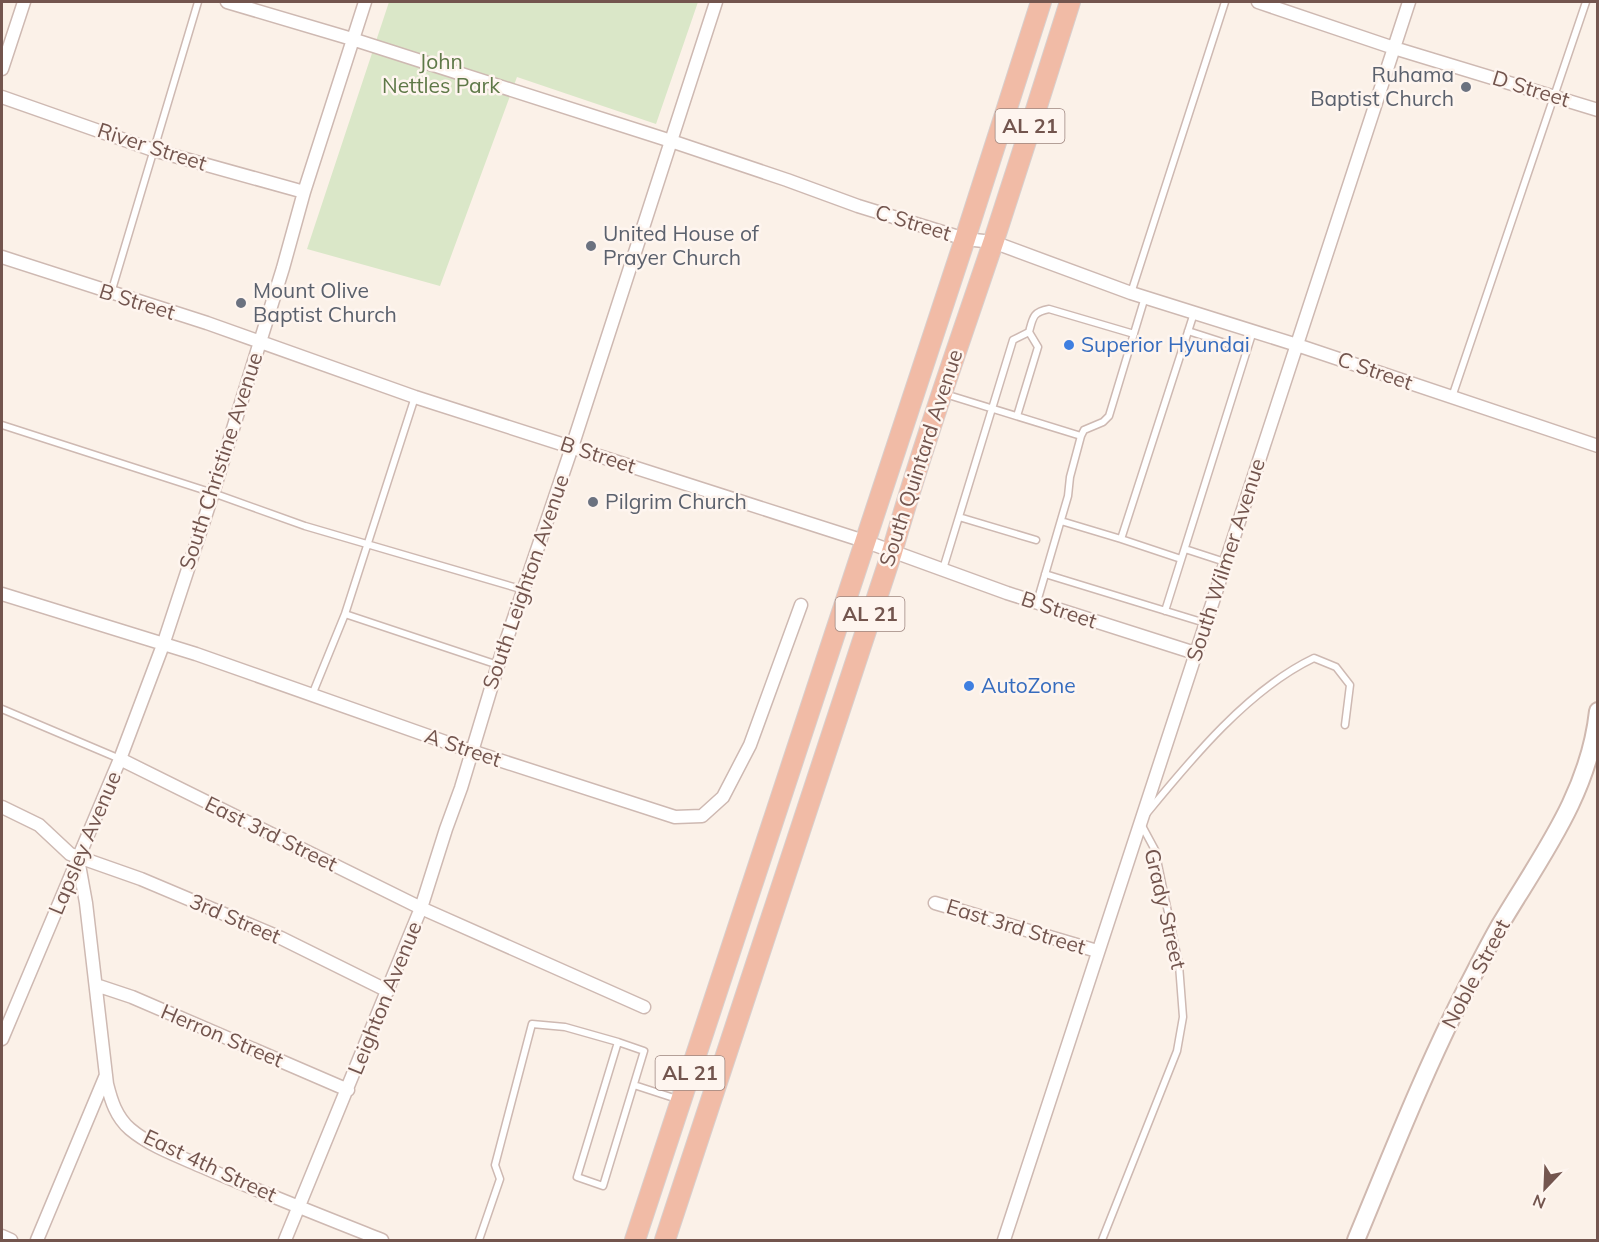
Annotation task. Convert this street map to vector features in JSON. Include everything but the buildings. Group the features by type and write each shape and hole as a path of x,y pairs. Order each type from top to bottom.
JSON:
{"highway":[{"name":"South Quintard Avenue","path":"681,1101 1041,2"},
{"name":"South Quintard Avenue","path":"665,1240 892,552 1070,2"},
{"name":"AL 21","path":"635,1240 681,1101"}],"main road":[{"name":"Noble Street","path":"1356,1240 1434,1056 1466,990 1500,926 1558,831 1585,773 1598,711"}],"street":[{"path":"2,69 24,2"},
{"name":"C Street","path":"227,2 352,39 670,141 858,206 965,239 993,242 1131,293 1297,345 1598,446"},
{"name":"South Christine Avenue","path":"163,645 213,492 283,268 304,192 365,2"},
{"name":"South Leighton Avenue","path":"471,751 716,2"},
{"name":"D Street","path":"1258,2 1394,48 1598,110"},
{"name":"South Wilmer Avenue","path":"1004,1240 1409,2"},
{"name":"River Street","path":"2,97 153,150 304,192"},
{"name":"B Street","path":"2,257 259,342 415,397 864,541 1037,603 1195,653"},
{"name":"A Street","path":"2,594 196,654 471,751 675,817 702,816 723,798 750,745 801,605"},
{"name":"Lapsley Avenue","path":"2,1039 120,759 163,645"},
{"name":"Leighton Avenue","path":"285,1240 421,908 471,751"},
{"name":"East 3rd Street","path":"120,759 421,908 644,1007"},
{"name":"3rd Street","path":"2,807 39,825 70,854 78,858 141,879 281,938 388,991"},
{"name":"East 4th Street","path":"78,858 86,903 106,1075 111,1101 119,1116 129,1128 155,1145 382,1240"},
{"name":"East 3rd Street","path":"936,903 1097,951"},
{"name":"Herron Street","path":"96,984 132,997 348,1090"},
{"path":"37,1240 106,1075"},
{"path":"2,1236 11,1240"}],"lane":[{"path":"110,294 198,2"},
{"path":"1131,293 1225,2"},
{"path":"1452,397 1586,2"},
{"path":"1037,603 1081,436 1084,430 1103,422 1109,416 1145,297"},
{"path":"1017,416 1038,347 1029,332 1032,318 1039,311 1049,309 1134,334"},
{"path":"1121,539 1194,313"},
{"path":"1188,331 1247,350"},
{"path":"942,570 1013,340 1029,332"},
{"path":"1165,611 1253,332"},
{"path":"942,393 1081,436"},
{"path":"311,696 345,614 415,397"},
{"path":"2,425 213,492 305,526 368,546 524,590"},
{"path":"959,517 1036,540"},
{"path":"1060,521 1181,559"},
{"path":"1185,549 1225,562"},
{"path":"1045,574 1205,623"},
{"path":"345,614 498,665"},
{"name":"Grady Street","path":"1102,1240 1173,1062 1183,1017 1177,955 1155,850 1140,822 1187,765 1254,697 1306,661 1314,658 1336,667 1350,685 1344,725"},
{"path":"2,708 120,759"},
{"path":"479,1240 500,1179 495,1165 532,1024 565,1027 618,1042 644,1051 603,1186 577,1177 618,1042"},
{"path":"634,1085 681,1101"}],"green space":[{"name":"John Nettles Park","path":"389,2 698,2 656,124 517,77 440,286 307,249"}],"place":[{"name":"Ruhama Baptist Church","path":"1466,87"},
{"name":"United House of Prayer Church","path":"591,246"},
{"name":"Mount Olive Baptist Church","path":"241,303"},
{"name":"Superior Hyundai","path":"1069,345"},
{"name":"Pilgrim Church","path":"593,502"},
{"name":"AutoZone","path":"969,686"}]}
